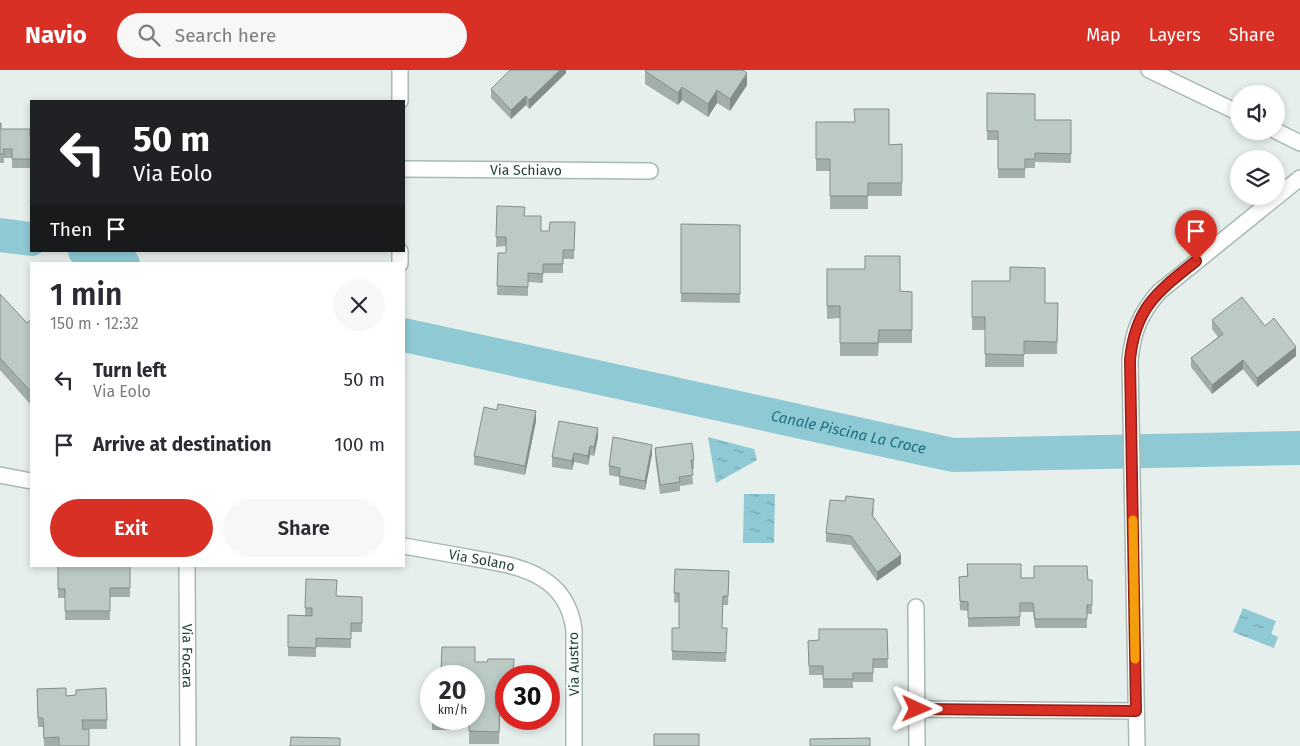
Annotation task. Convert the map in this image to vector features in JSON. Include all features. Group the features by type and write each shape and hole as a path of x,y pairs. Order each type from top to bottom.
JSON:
{"street":[{"path":"400,70 400,100"},
{"path":"1149,70 1230,109"},
{"path":"1285,135 1300,142"},
{"name":"Via Schiavo","path":"405,169 650,171"},
{"path":"1137,746 1130,360 1133,336 1137,324 1158,292 1300,178"},
{"path":"0,475 30,481"},
{"name":"Via Solano","path":"405,546 508,564 534,574 554,588"},
{"name":"Via Focara","path":"187,567 188,746"},
{"name":"Via Austro","path":"554,588 569,608 573,618 574,746"},
{"path":"916,607 917,746"},
{"path":"917,709 1136,711"}],"water":[{"path":"708,437 754,449 757,460 716,483"},
{"path":"744,494 775,494 774,543 743,543"},
{"path":"1243,608 1276,621 1271,634 1278,637 1274,648 1233,632"}],"building":[{"path":"510,70 560,70 529,100 526,96 511,110 491,89"},
{"path":"646,70 743,70 747,73 730,99 717,90 708,104 682,87 678,93"},
{"path":"987,93 1035,94 1035,120 1071,120 1071,154 1035,153 1035,159 1025,159 1025,169 998,169 998,131 987,131"},
{"path":"854,109 889,109 889,145 902,144 902,183 868,183 868,196 830,196 830,159 816,159 816,122 855,122"},
{"path":"0,123 1,129 30,129 30,159 12,159 12,149 3,149 4,154 0,154"},
{"path":"497,206 525,207 524,216 541,216 541,231 549,231 550,222 575,222 574,250 563,250 563,264 543,264 543,274 528,273 528,287 497,286 498,253 506,253 506,237 496,237"},
{"path":"681,224 740,225 740,294 681,293"},
{"path":"865,256 900,256 900,291 912,292 912,330 879,330 878,343 840,343 840,306 827,306 827,269 865,269"},
{"path":"1010,267 1045,268 1045,303 1058,303 1057,342 1024,341 1024,355 985,354 985,317 972,317 972,281 1010,281"},
{"path":"0,294 27,323 30,320 30,391 0,358"},
{"path":"1242,297 1265,326 1274,318 1296,347 1257,378 1243,360 1212,385 1191,358 1223,334 1212,320"},
{"path":"498,404 536,411 525,466 474,456 484,407 497,410"},
{"path":"559,421 598,428 594,447 590,446 588,456 574,453 572,461 552,457"},
{"path":"613,437 652,445 645,481 619,476 620,468 609,466"},
{"path":"692,443 694,460 691,460 693,475 679,477 680,482 660,485 655,448"},
{"path":"846,496 874,499 872,515 901,555 877,572 851,536 826,533 830,500 845,501"},
{"path":"967,564 1021,564 1021,578 1034,578 1034,566 1087,566 1088,580 1092,580 1092,605 1087,605 1087,619 1035,619 1033,603 1020,603 1020,617 968,618 968,602 960,601 959,577 968,576"},
{"path":"58,567 130,567 130,588 110,588 110,611 65,611 65,589 58,589"},
{"path":"675,569 729,571 728,596 723,596 722,628 727,628 726,653 672,651 672,628 679,628 679,593 674,593"},
{"path":"306,579 337,580 336,596 362,597 362,623 351,623 351,639 316,638 316,648 288,647 288,615 312,616 312,608 305,608"},
{"path":"819,629 887,629 888,659 873,659 873,673 853,673 853,679 823,679 823,666 809,666 808,641 819,640"},
{"path":"442,647 475,647 475,662 487,662 488,659 514,659 514,665 495,665 495,730 499,730 499,732 469,731 485,730 485,665 441,665"},
{"path":"66,688 66,696 76,695 76,690 106,688 107,720 82,720 83,730 89,729 89,746 59,746 59,737 44,738 43,718 38,718 37,689"},
{"path":"654,734 699,734 699,746 654,746"},
{"path":"291,737 340,738 340,746 290,746"},
{"path":"870,738 870,746 810,746 810,739"}],"waterway":[{"name":"Canale Piscina La Croce","path":"0,235 30,239"},
{"name":"Canale Piscina La Croce","path":"88,252 117,262"},
{"name":"Canale Piscina La Croce","path":"405,335 953,455 1300,448"}],"slow traffic":[{"path":"1133,520 1135,659"}],"route":[{"path":"917,709 1136,711 1131,348 1137,324 1149,304 1158,292 1196,261"}]}
